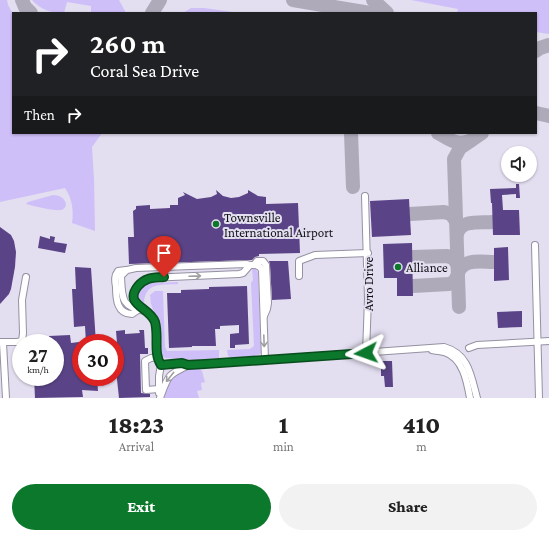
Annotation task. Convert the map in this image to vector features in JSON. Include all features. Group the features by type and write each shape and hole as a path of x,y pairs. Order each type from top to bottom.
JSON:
{"street":[{"name":"Avro Drive","path":"365,196 368,253 368,327 366,353"},
{"path":"535,245 539,398"},
{"path":"299,276 299,261 315,255 368,253"},
{"path":"146,311 129,307 124,302 122,296 121,276 127,270 158,267 246,264 259,265 262,270 265,360"},
{"path":"160,398 159,376 161,365 158,357 155,322 151,315 135,302 133,295 134,292 142,282 147,279 239,274 243,273 252,265"},
{"path":"6,398 1,343 22,340 22,300 26,277"},
{"path":"469,348 477,345 549,341"},
{"path":"161,365 182,363 188,365 444,347 456,352 468,366 477,398"},
{"path":"428,349 445,352 456,360 464,372 470,398"},
{"path":"158,357 145,361 146,390 159,389"},
{"path":"160,398 166,379 173,373 188,365"}],"shaded area":[{"path":"0,0 7,0 12,12 12,134 101,134 92,147 95,231 72,223 72,205 65,188 0,202"},
{"path":"32,0 119,0 125,12 91,12 91,6 67,2 64,12 55,12 43,9"},
{"path":"411,0 549,0 549,34 537,32 537,12 457,12 458,9"},
{"path":"191,8 204,8 233,12 185,12"},
{"path":"53,195 64,199 66,204 64,209 54,210 26,204 28,202"},
{"path":"252,268 256,269 258,273 261,353 250,357 231,357 228,356 227,350 250,349 254,346 251,283 253,280"},
{"path":"154,279 155,283 178,282 178,284 160,285 151,288 147,291 144,303 136,295 143,285"},
{"path":"155,291 163,291 165,347 167,351 219,350 219,358 196,360 162,357 159,327 151,304 150,295"},
{"path":"198,368 202,371 205,382 201,383 202,390 197,391 199,398 164,398 169,379 184,370"}],"building":[{"path":"516,184 519,184 520,198 516,198 516,194 502,195 503,210 519,210 520,235 493,235 490,189 516,188"},
{"name":"Townsville International Airport","path":"216,190 223,196 231,198 239,197 248,193 248,190 258,196 266,197 266,204 298,203 300,253 259,254 259,256 252,260 129,264 128,237 134,237 133,211 136,209 136,206 150,205 150,209 170,208 170,205 178,205 178,198 185,195 183,192 197,199 211,197 217,194"},
{"path":"409,199 411,235 372,237 370,201"},
{"path":"0,227 11,235 16,252 11,289 9,294 0,304"},
{"path":"40,236 50,239 50,236 55,237 54,242 67,244 65,253 38,248"},
{"name":"Alliance","path":"412,243 413,296 397,296 397,278 384,278 383,244"},
{"path":"508,247 509,280 494,281 494,248"},
{"path":"269,261 288,261 291,299 272,300"},
{"path":"75,267 91,268 95,334 85,334 85,326 74,327 72,289 76,289"},
{"path":"247,286 249,344 235,345 235,348 230,348 230,334 239,333 239,325 220,326 220,329 215,329 216,346 169,348 167,293 181,293 181,290 209,289 209,287"},
{"path":"522,311 522,327 498,328 497,312"},
{"path":"125,330 125,334 140,333 139,330 144,330 145,348 148,348 148,354 140,354 141,393 150,394 150,397 119,398 118,386 124,386 124,334 116,334 116,331"},
{"path":"64,335 70,335 72,343 72,386 98,386 98,391 82,390 83,397 35,398 34,386 64,386"},
{"path":"381,361 392,361 393,387 385,387 384,376 381,376"}],"taxiway":[{"path":"22,0 25,7 30,12"},
{"path":"153,12 160,0"},
{"path":"293,0 364,12"},
{"path":"373,0 386,12"},
{"path":"537,50 549,45"},
{"path":"537,113 549,116"},
{"path":"351,134 353,187"},
{"path":"440,134 460,143 470,141"},
{"path":"459,307 454,159 460,148 481,134"},
{"path":"410,214 444,212 451,214 456,221"},
{"path":"457,234 459,229 467,224 477,222 493,222"},
{"path":"413,257 447,256 453,258 458,265"},
{"path":"458,273 460,268 468,263 494,262"},
{"path":"413,286 449,284 454,282 458,275"}],"place":[{"name":"Townsville International Airport","path":"216,224"},
{"name":"Alliance","path":"398,267"}],"route":[{"path":"164,277 149,278 145,280 133,295 135,302 151,315 155,322 158,361 161,365 182,363 188,365 366,353"}]}
